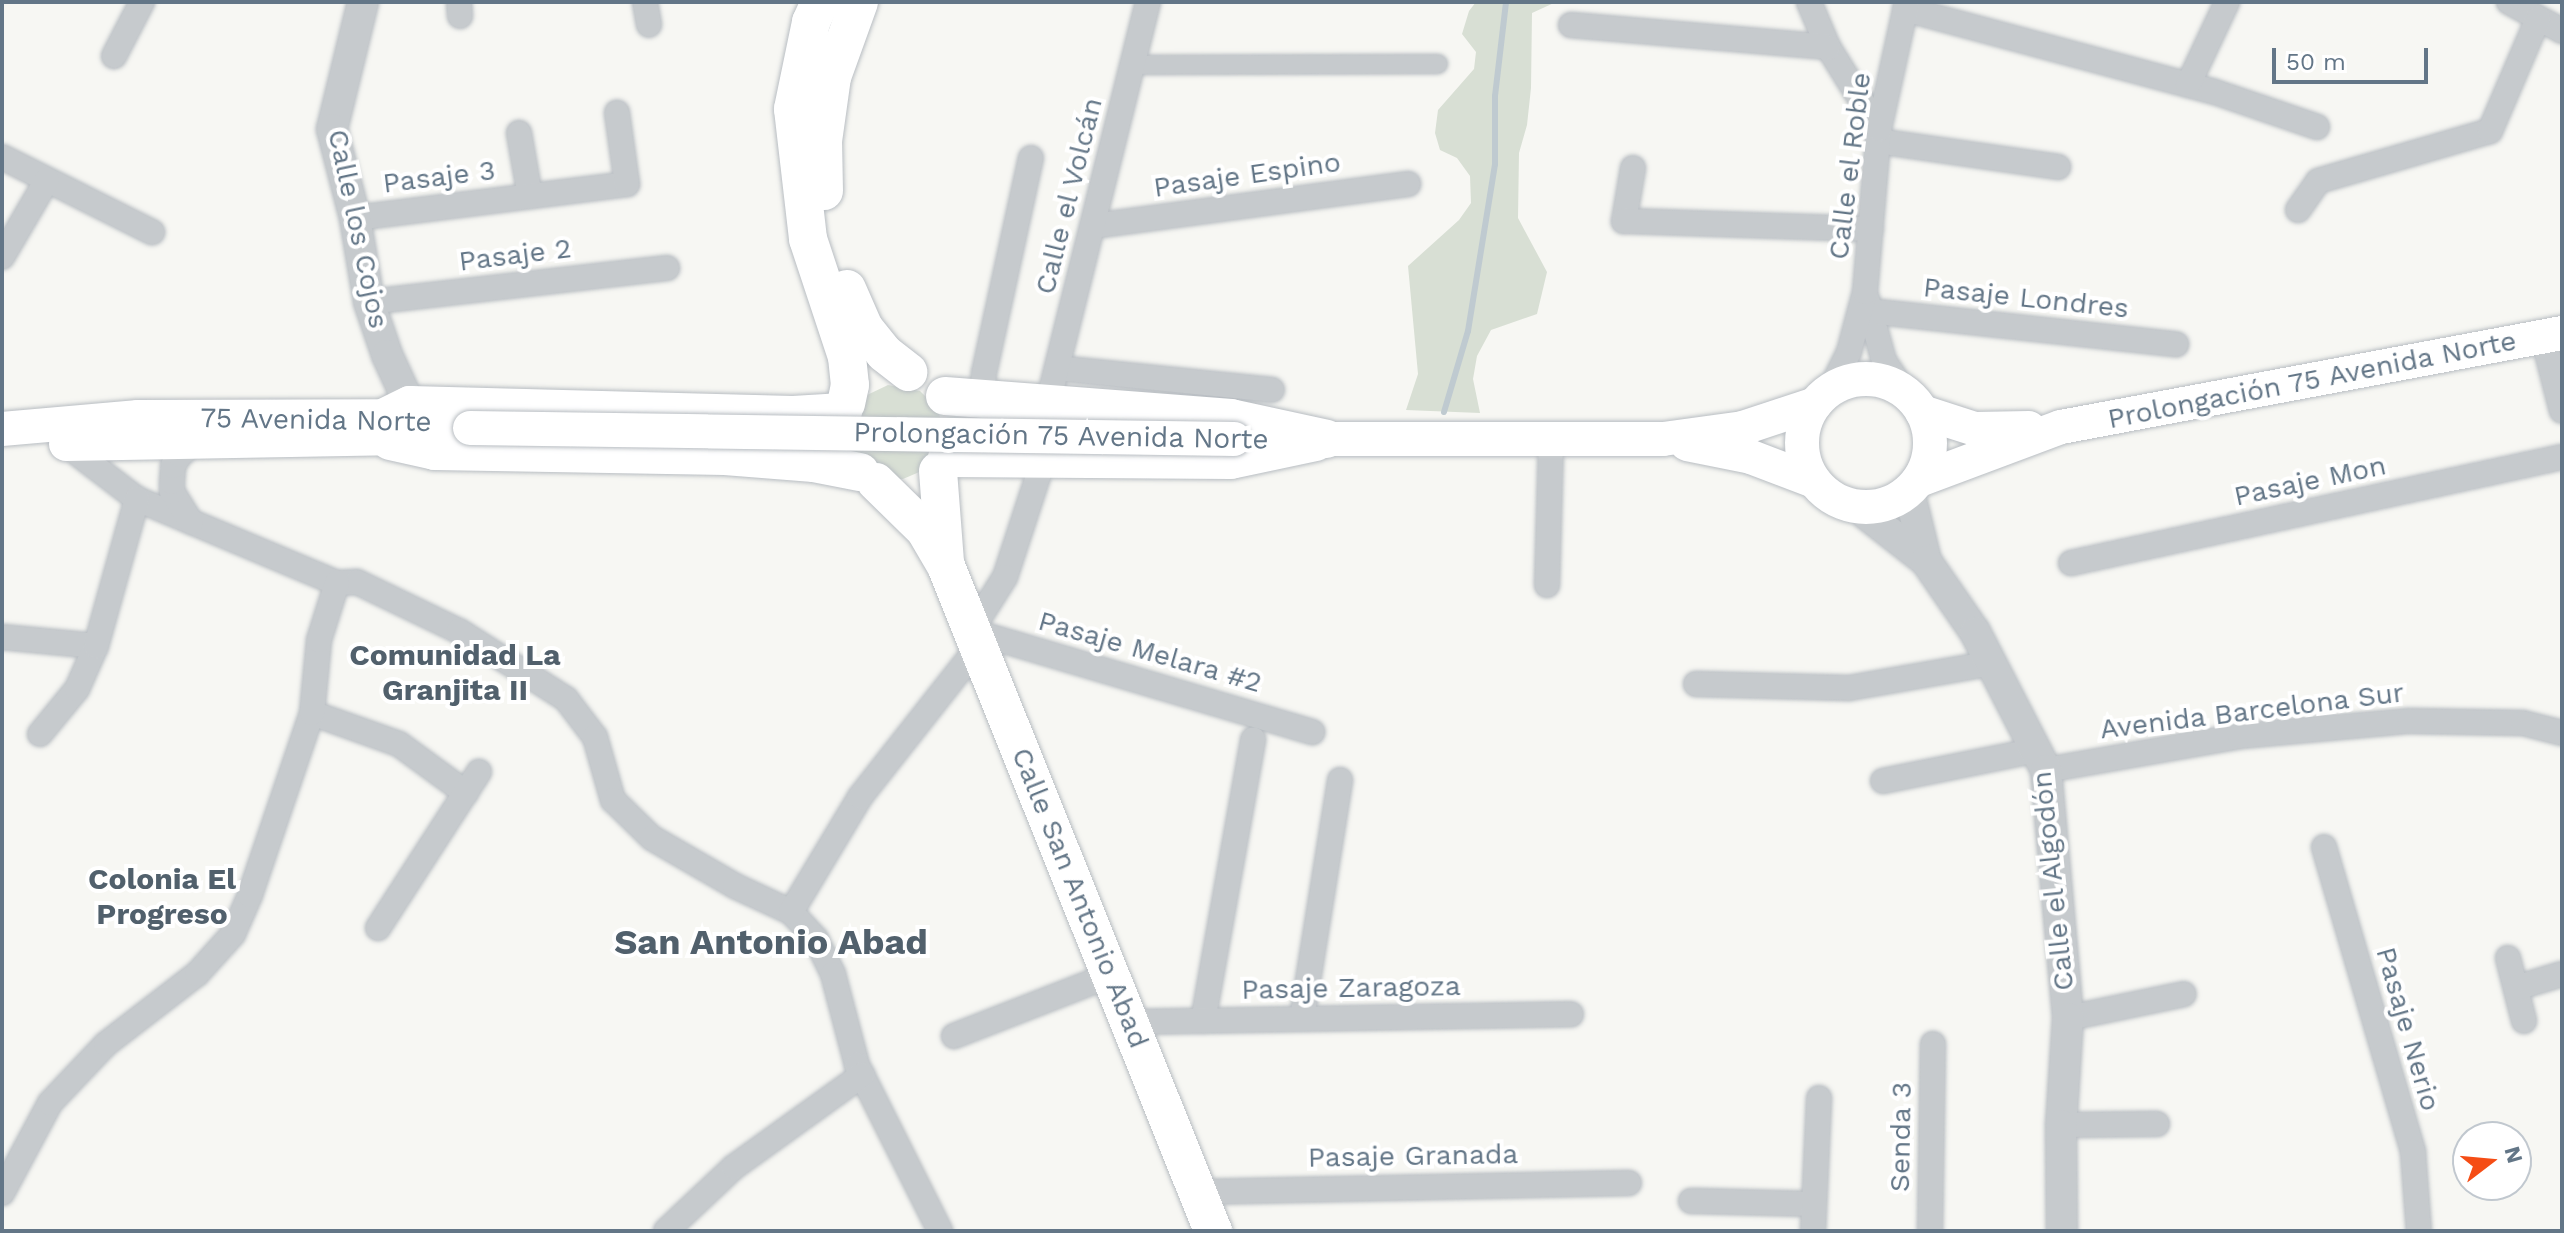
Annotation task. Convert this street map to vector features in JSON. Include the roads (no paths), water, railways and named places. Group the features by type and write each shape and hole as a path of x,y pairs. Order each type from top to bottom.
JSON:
{"main road":[{"path":"820,2 811,22 793,109 808,239 847,357 850,385 842,440 848,457 868,477"},
{"path":"859,2 832,77 823,141 825,213 841,275 864,328 884,353 908,372 963,398 1052,386 1231,418 1327,439"},
{"name":"Prolongación 75 Avenida Norte","path":"1914,402 1975,429 2061,427 2553,335"},
{"path":"396,421 777,415 845,408 865,381 893,372 908,372"},
{"path":"1868,379 1888,383 1914,402 1930,447 1914,486 1891,503 1857,507 1826,494 1814,481 1805,463 1802,442 1806,422 1823,397 1848,381 1868,379"},
{"name":"Prolongación 75 Avenida Norte","path":"464,428 1234,439 1663,439 1743,428 1823,397"},
{"path":"942,465 963,398"},
{"name":"75 Avenida Norte","path":"2,429 138,417 438,421 464,428"},
{"path":"396,421 435,451 725,456 814,463 908,486 942,465 1044,458 1231,460 1327,439"},
{"name":"75 Avenida Norte","path":"2,452 65,444 196,442 396,421"},
{"name":"Prolongación 75 Avenida Norte","path":"1914,486 2061,427"},
{"name":"Prolongación 75 Avenida Norte","path":"1663,439 1751,457 1814,481"},
{"name":"Calle San Antonio Abad","path":"942,465 946,566"},
{"name":"Calle San Antonio Abad","path":"868,477 925,530 946,566 1113,974 1213,1231"}],"street":[{"path":"114,56 142,2"},
{"name":"Calle los Cojos","path":"363,2 332,129 355,218 369,302 387,355 396,421"},
{"name":"Calle el Volcán","path":"1052,386 1148,2"},
{"path":"1809,2 1828,47 1879,135 2058,167"},
{"path":"2188,85 2227,2"},
{"path":"2509,2 2562,31"},
{"path":"1906,6 2188,85 2317,127"},
{"name":"Calle el Roble","path":"1906,6 1879,135 1868,302 1884,361 1914,402"},
{"path":"2298,210 2318,181 2490,131 2538,19"},
{"path":"1571,25 1828,47"},
{"path":"1132,65 1438,64"},
{"name":"Pasaje 3","path":"355,218 627,184 617,113"},
{"name":"Pasaje 3","path":"519,133 530,196"},
{"path":"2,157 152,232"},
{"path":"963,398 984,373 1031,158"},
{"path":"1633,168 1624,221 1871,229"},
{"path":"2,257 47,180"},
{"name":"Pasaje Espino","path":"1093,226 1408,184"},
{"name":"Pasaje 2","path":"369,302 667,268"},
{"name":"Calle el Roble","path":"1823,397 1849,352 1868,302"},
{"name":"Pasaje Londres","path":"1868,302 2176,344"},
{"path":"2553,335 2562,411"},
{"path":"1052,386 1272,390"},
{"path":"1547,585 1551,440"},
{"path":"191,522 172,492 172,482 173,466 180,455 196,442"},
{"path":"65,444 137,499 337,583 357,582 459,631 566,699 595,737 613,800 652,838 735,886 791,912 816,939 827,957 851,1050 940,1231"},
{"name":"Pasaje Mon","path":"2071,563 2562,457"},
{"path":"791,912 860,797 974,639 1005,577 1044,458"},
{"name":"Calle el Algodón","path":"1914,486 1926,561"},
{"path":"40,734 77,689 96,646 137,499"},
{"name":"Calle el Algodón","path":"1857,507 1926,561 1992,663 2041,760 2068,1018 2061,1125 2062,1231"},
{"path":"2,1193 50,1103 106,1044 197,974 233,934 250,895 312,713 319,640 337,583"},
{"path":"2,637 96,646"},
{"name":"Pasaje Melara #2","path":"974,639 1312,732"},
{"path":"1696,684 1849,688 1992,663"},
{"path":"312,713 399,744 466,793"},
{"name":"Avenida Barcelona Sur","path":"1883,781 2240,736 2409,721 2523,723 2562,733"},
{"path":"1203,1021 1253,739"},
{"path":"378,928 479,772"},
{"path":"1302,1018 1340,780"},
{"name":"Pasaje Nerio","path":"2324,847 2413,1152 2419,1231"},
{"path":"2508,958 2524,1021"},
{"path":"954,1036 1113,974"},
{"path":"2516,988 2562,974"},
{"path":"2068,1018 2184,994"},
{"name":"Pasaje Zaragoza","path":"1131,1022 1571,1014"},
{"name":"Senda 3","path":"1930,1231 1933,1044"},
{"path":"666,1231 734,1167 862,1075"},
{"path":"1813,1231 1819,1098"},
{"path":"2061,1125 2157,1124"},
{"name":"Pasaje Granada","path":"1198,1192 1629,1183"},
{"path":"1691,1201 1814,1204"}],"waterway":[{"path":"1444,412 1468,331 1495,164 1495,96 1506,2"}],"district":[{"name":"Comunidad La Granjita II","path":"455,672"},
{"name":"Colonia El Progreso","path":"162,896"},
{"name":"San Antonio Abad","path":"771,943"}]}
